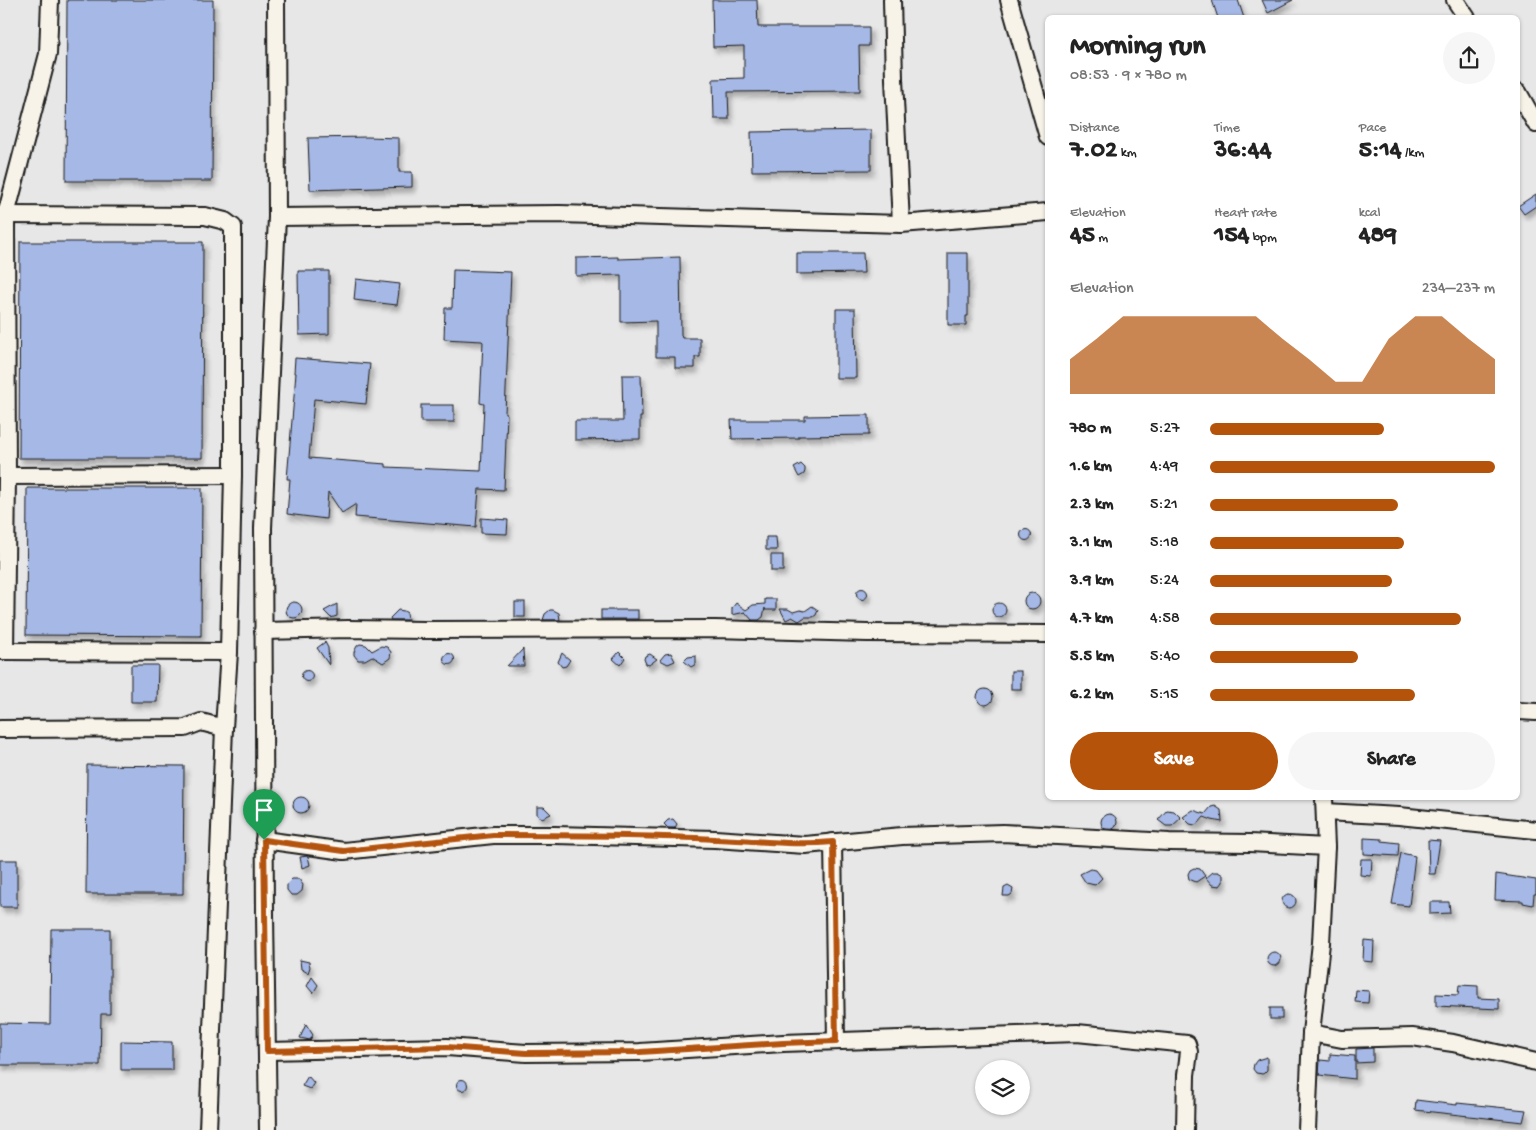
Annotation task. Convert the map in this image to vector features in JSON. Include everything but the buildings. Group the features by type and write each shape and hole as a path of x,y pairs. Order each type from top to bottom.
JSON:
{"street":[{"path":"50,0 48,54 3,215 7,476 3,651 229,652"},
{"path":"268,1130 262,631 263,528 277,217 276,0"},
{"path":"892,0 901,224"},
{"path":"1009,0 1045,129"},
{"path":"1455,0 1465,15"},
{"path":"1520,96 1536,124"},
{"path":"277,217 560,214 901,224 1045,212"},
{"path":"3,215 205,216 225,221 232,227 233,474 229,652 224,728 208,1130"},
{"path":"7,476 233,474"},
{"path":"262,631 348,629 715,630 1045,634"},
{"path":"1520,711 1536,712"},
{"path":"0,729 185,728 201,722 224,728"},
{"path":"1308,1130 1311,1033 1321,944 1326,848 1324,805 1398,816 1536,830"},
{"path":"264,840 344,851 493,835 715,839 805,845 902,836 1003,832 1170,842 1250,843 1326,848"},
{"path":"833,842 836,1041"},
{"path":"267,1051 447,1047 526,1053 640,1052 783,1043 1077,1033 1186,1044 1189,1052 1186,1075 1186,1130"},
{"path":"1311,1033 1342,1039 1412,1037 1453,1043 1536,1062"}],"route":[{"path":"493,835 715,839 805,845 833,842 836,1041 640,1052 526,1053 447,1047 267,1051 264,840 344,851 493,835"}]}
